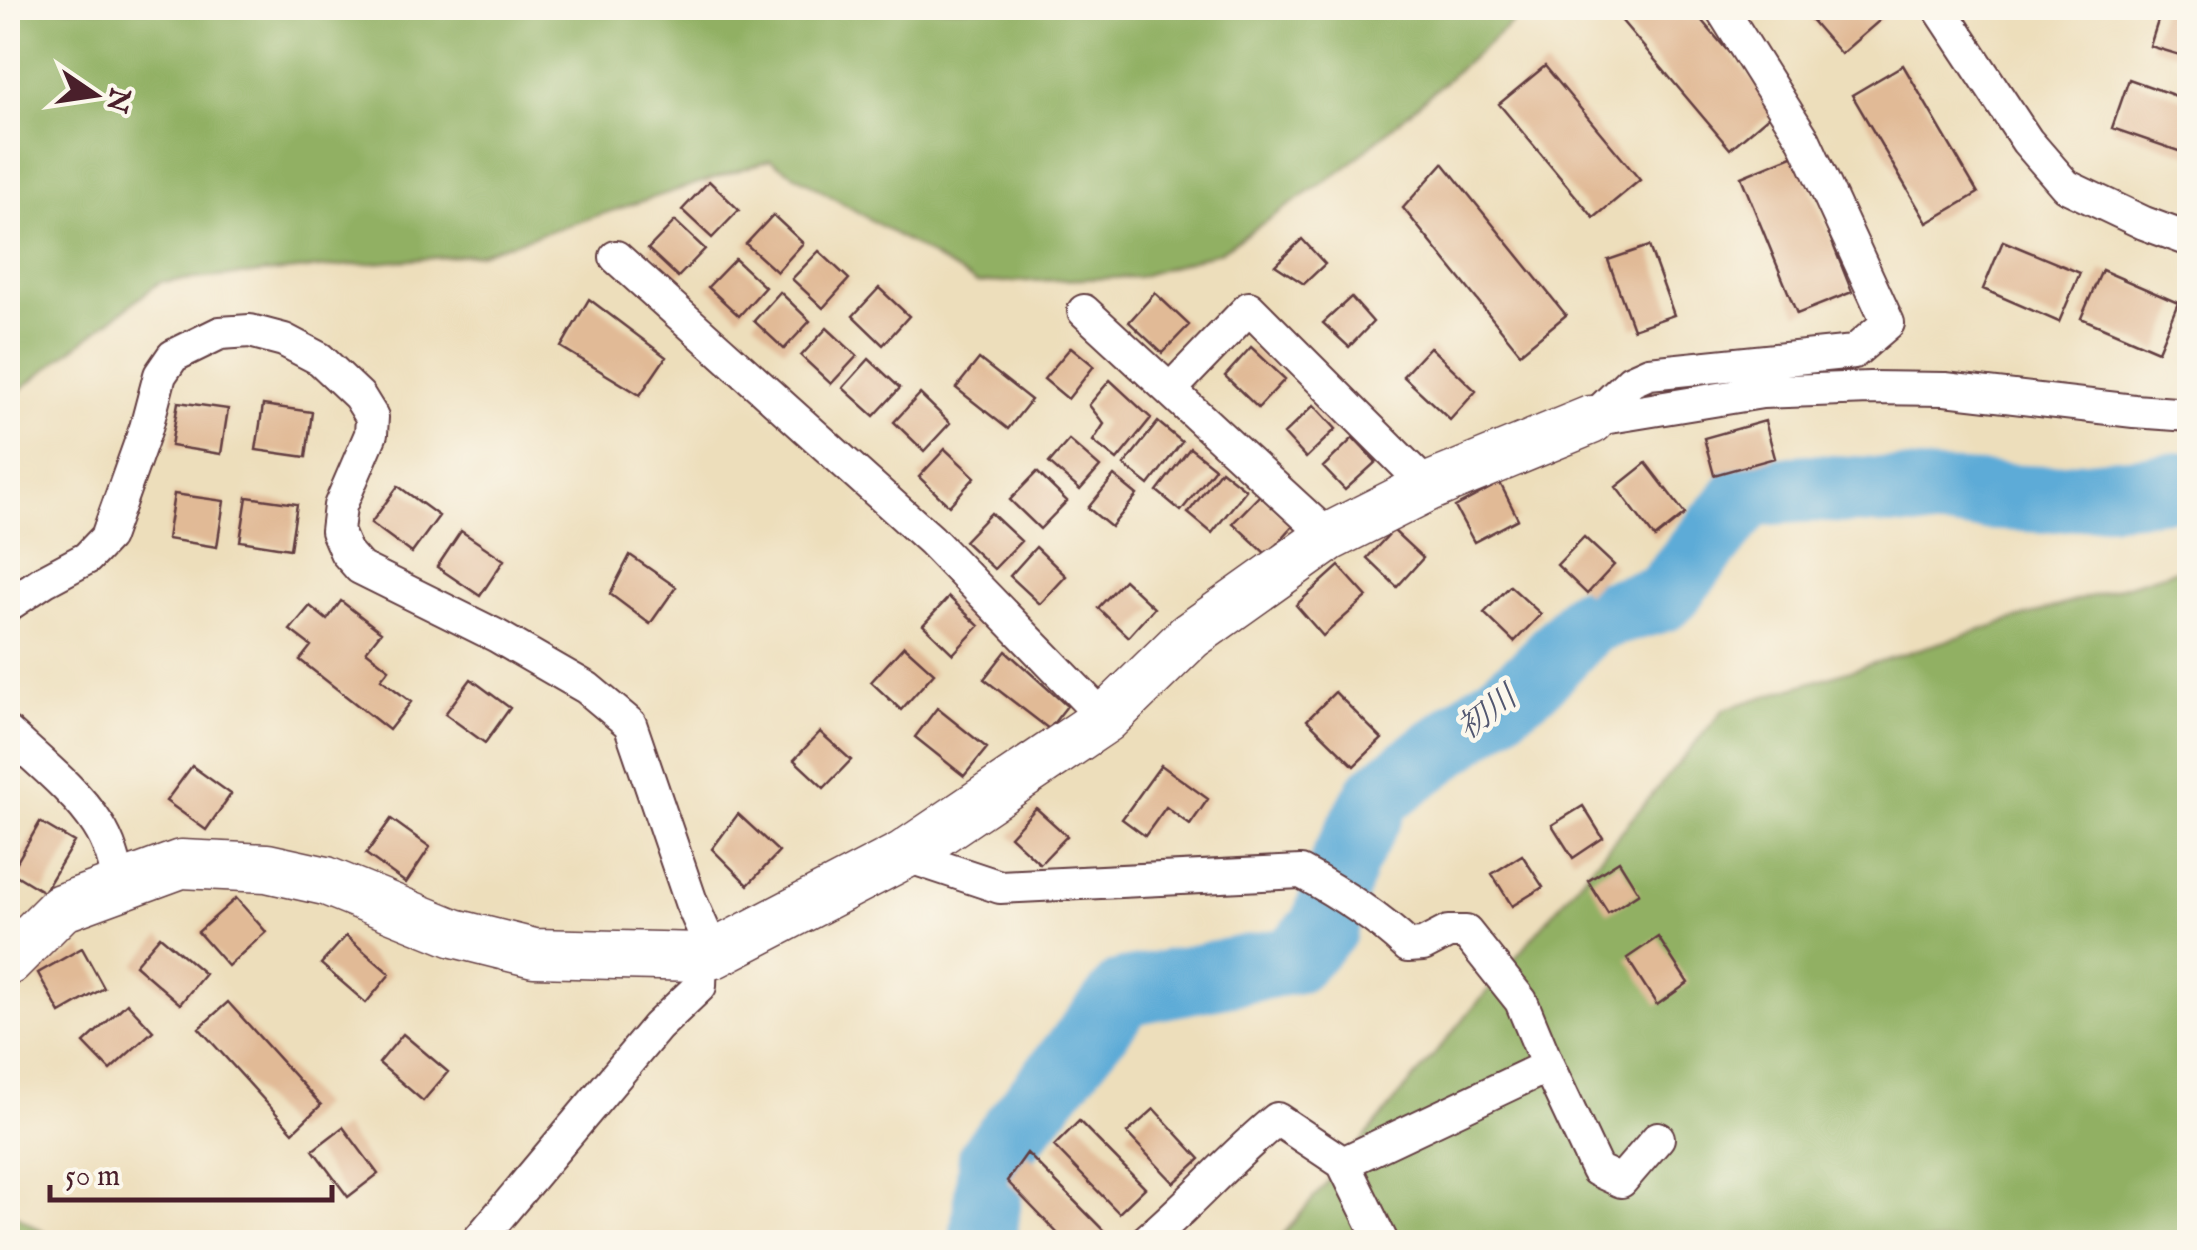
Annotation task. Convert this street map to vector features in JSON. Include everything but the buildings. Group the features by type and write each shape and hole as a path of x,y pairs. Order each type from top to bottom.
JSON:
{"street":[{"path":"1591,420 1630,381 1648,372 1854,352 1888,323 1804,140 1721,8"},
{"path":"1939,8 2027,141 2066,186 2190,240"},
{"path":"616,256 931,540 1105,719"},
{"path":"1171,390 1249,308 1428,487"},
{"path":"1084,311 1329,537"},
{"path":"8,605 44,580 87,558 107,537 146,428 160,375 173,356 220,333 250,330 284,340 320,359 359,396 372,417 371,434 340,506 337,531 346,552 360,568 497,636 587,688 630,724 707,955 700,986 657,1027 477,1242"},
{"path":"8,961 61,908 180,864 267,868 326,881 454,933 534,953 707,955 904,855 1105,719 1190,636 1329,537 1428,487 1591,420 1762,392 1870,388 1945,389 2190,415"},
{"path":"8,733 98,823 112,851 120,886"},
{"path":"904,855 1000,888 1302,872 1384,923 1408,946 1423,946 1448,932 1466,932 1521,1001 1597,1170 1620,1181 1658,1138"},
{"path":"1343,1163 1548,1066"},
{"path":"1146,1242 1243,1146 1277,1119 1343,1163 1382,1242"}],"green space":[{"path":"8,8 1529,8 1344,169 1221,251 1138,277 977,283 770,160 478,254 160,282 8,399"},
{"path":"2189,566 2189,1242 1277,1242 1724,709"},
{"path":"8,1210 59,1242 8,1242"}],"waterway":[{"name":"初川","path":"983,1242 992,1158 1125,992 1293,960 1324,928 1344,861 1379,795 1534,679 1589,620 1663,598 1748,493 1810,488 2045,499 2190,485"}]}
